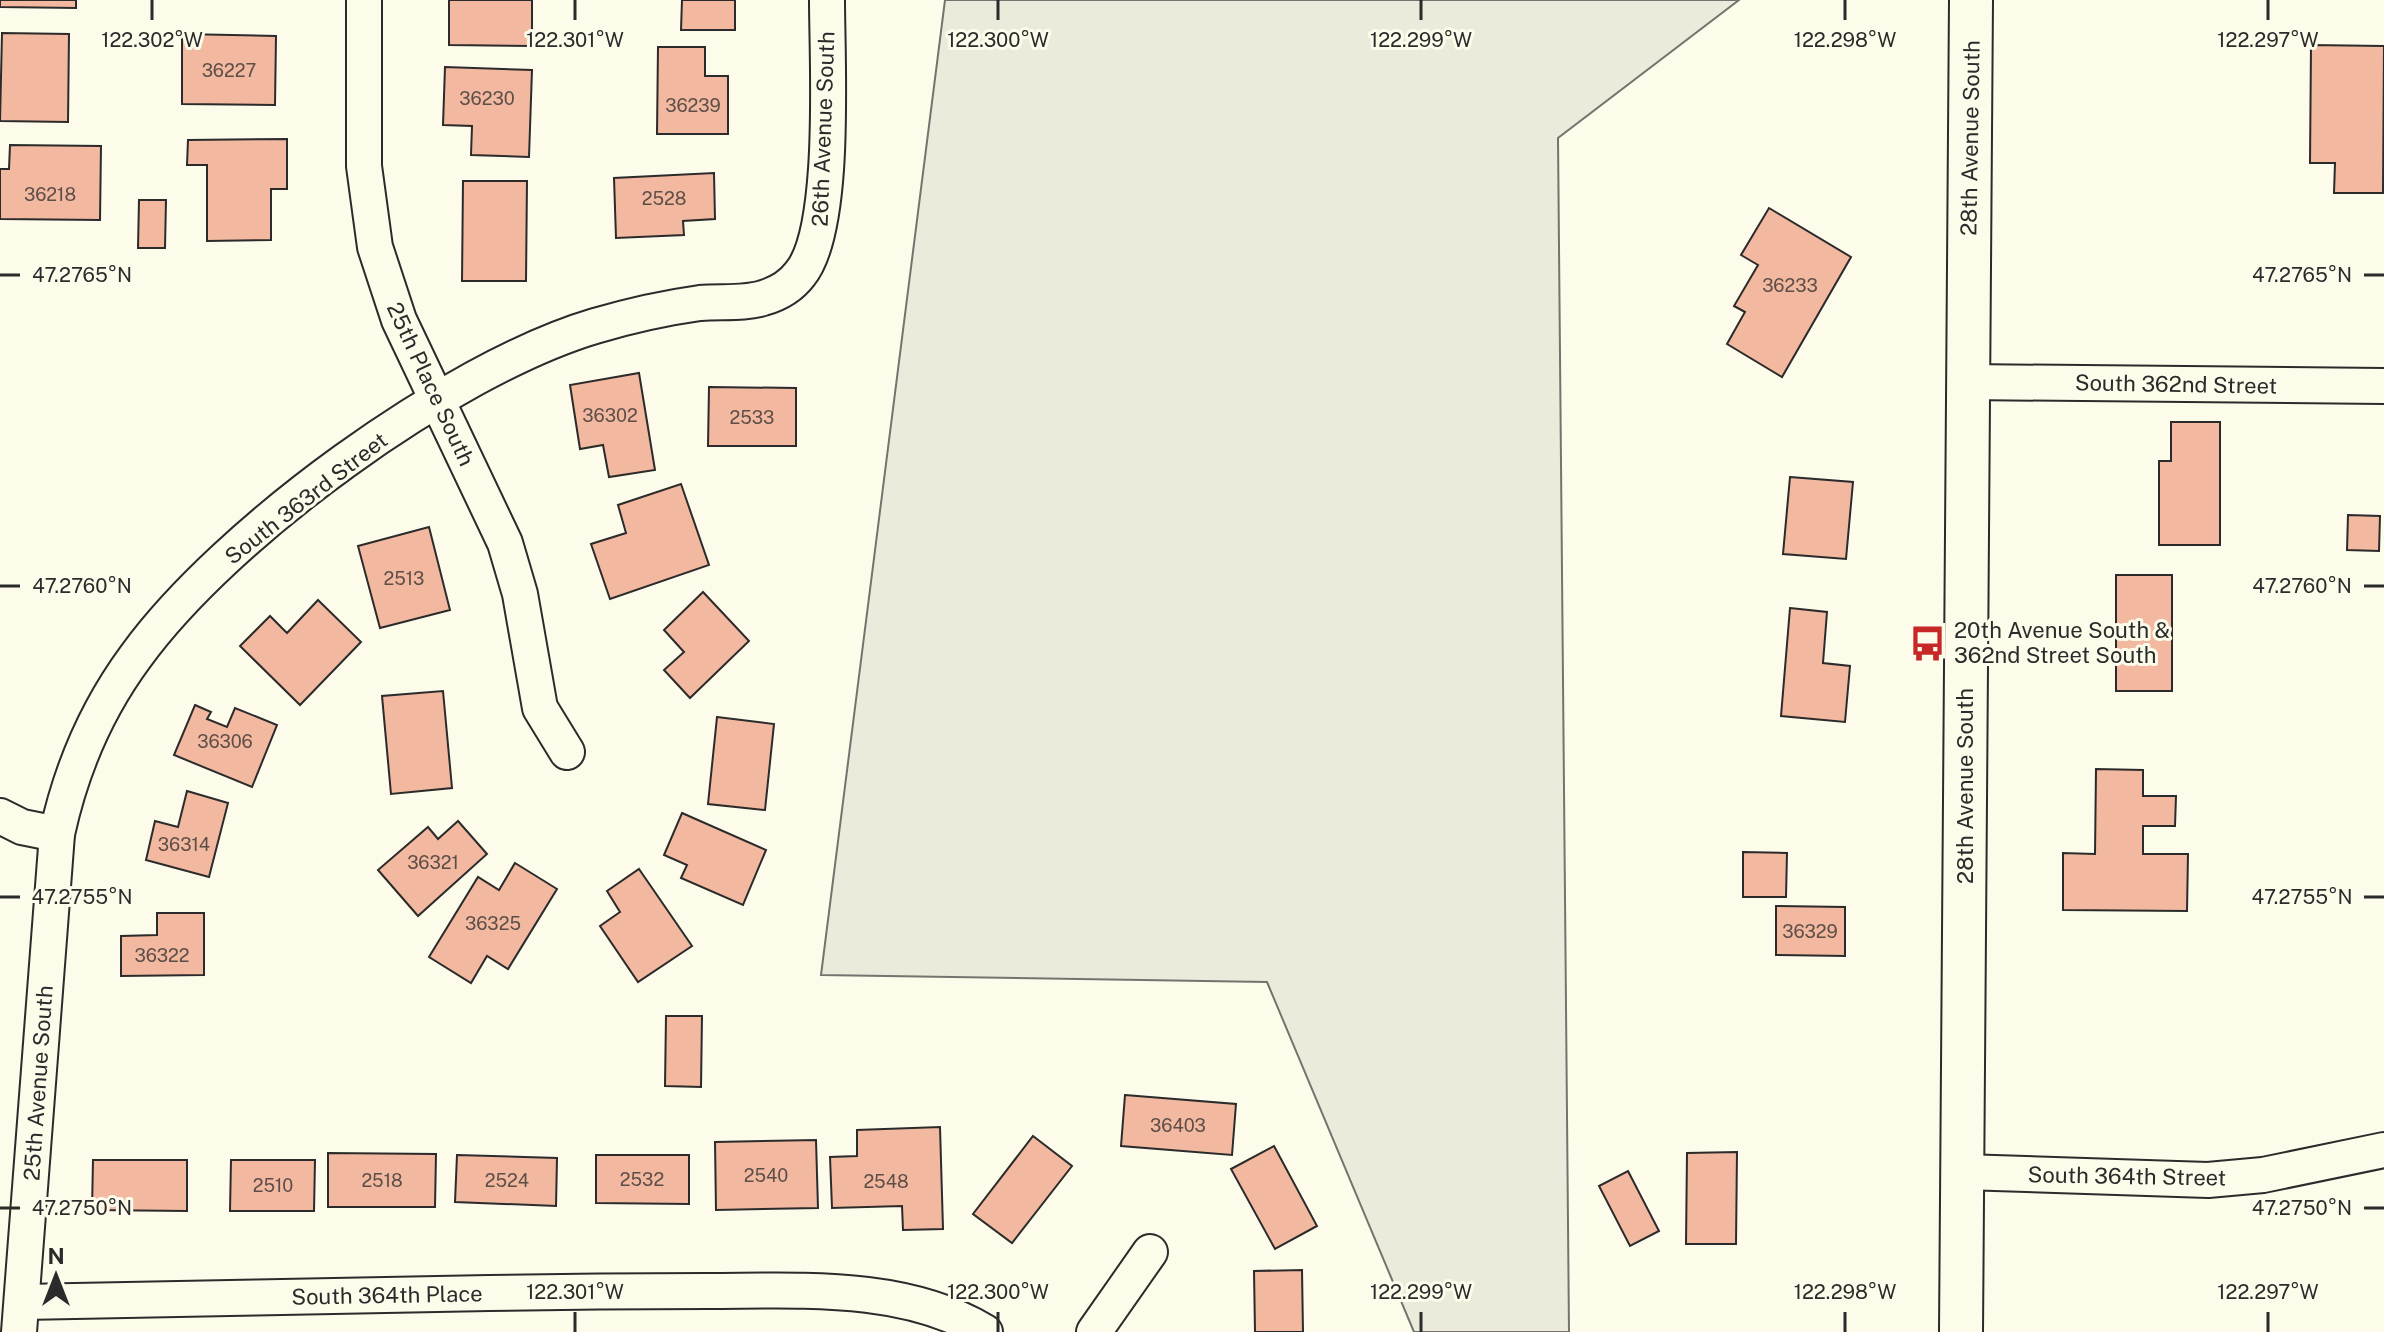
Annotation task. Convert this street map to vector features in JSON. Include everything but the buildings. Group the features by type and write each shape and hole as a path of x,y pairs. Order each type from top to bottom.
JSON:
{"street":[{"name":"25th Place South","path":"364,0 364,166 375,247 399,320 505,543 520,594 540,708 567,752"},
{"name":"26th Avenue South","path":"732,301 761,299 785,288 805,268 817,242 825,181 827,0"},
{"name":"28th Avenue South","path":"1961,1332 1971,0"},
{"name":"South 363rd Street","path":"57,834 66,791 83,746 136,655 213,571 278,514 350,458 509,360 591,327 670,308 732,301"},
{"name":"South 362nd Street","path":"1967,382 2384,386"},
{"path":"0,816 22,827 57,834"},
{"name":"25th Avenue South","path":"21,1317 57,834"},
{"name":"South 364th Street","path":"1963,1172 2208,1180 2263,1175 2384,1150"},
{"path":"1094,1332 1150,1252"},
{"name":"South 364th Place","path":"21,1317 564,1292 796,1291 847,1293 908,1303 957,1317 985,1332"}],"shaded area":[{"path":"945,0 1739,0 1558,138 1569,1332 1414,1332 1267,982 821,975"}],"place":[{"name":"20th Avenue South & 362nd Street South","path":"1928,643"}]}
